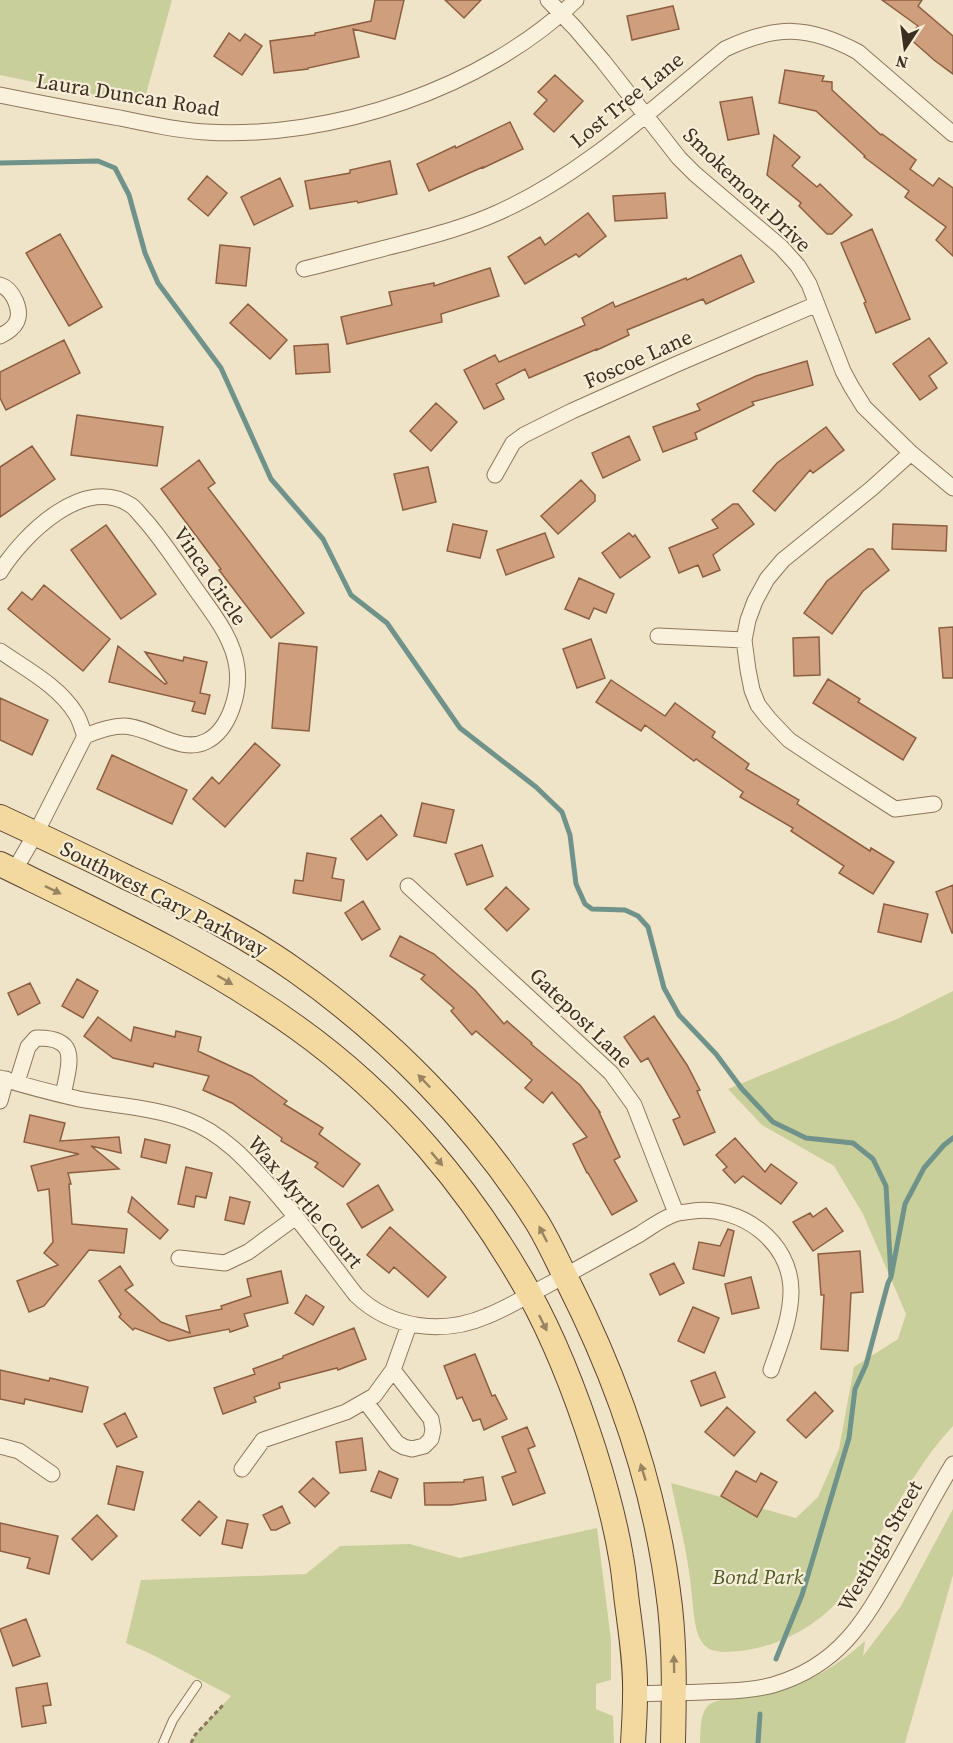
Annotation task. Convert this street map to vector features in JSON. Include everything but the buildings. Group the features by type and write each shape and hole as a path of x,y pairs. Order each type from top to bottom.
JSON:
{"main road":[{"name":"Southwest Cary Parkway","path":"0,817 174,900 259,947 295,970 360,1021 428,1085 500,1168 536,1221 590,1326 612,1378 647,1485 664,1562 670,1608 674,1656 673,1743"},
{"name":"Southwest Cary Parkway","path":"7,868 162,944 234,985 298,1028 328,1051 395,1112 453,1179 504,1251 530,1294 585,1423 610,1507 621,1556 631,1633 635,1694 633,1743"}],"street":[{"name":"Smokemont Drive","path":"548,0 596,53 659,134 695,174 781,247 798,266 809,284 850,386 864,406 911,453 953,488"},
{"name":"Laura Duncan Road","path":"0,95 173,128 206,132 238,133 324,124 408,101 466,76 507,54 562,14 576,0"},
{"name":"Lost Tree Lane","path":"304,269 433,236 496,214 541,191 590,159 725,49 745,39 767,33 799,31 823,36 858,52 953,134"},
{"path":"0,285 13,295 18,317 15,326 0,336"},
{"name":"Foscoe Lane","path":"495,475 513,443 524,435 677,364 817,304"},
{"path":"911,453 871,489 783,560 767,579 756,601 748,620 744,640 752,690 758,705 789,740 895,809 934,804"},
{"name":"Vinca Circle","path":"0,572 22,541 58,512 78,501 102,496 118,499 133,507 156,532 233,650 237,670 236,689 227,720 219,732 206,741 182,743 149,731 125,726 108,728 85,736"},
{"path":"658,636 744,640"},
{"path":"0,651 38,676 62,696 76,714 85,736 36,833 7,868"},
{"name":"Gatepost Lane","path":"408,886 611,1073 625,1090 634,1105 676,1214"},
{"path":"0,1101 8,1080 36,1038 50,1038 60,1042 68,1050 70,1058 63,1095"},
{"name":"Wax Myrtle Court","path":"8,1080 78,1099 160,1112 203,1126 246,1159 296,1217 365,1304 393,1320 409,1324 445,1327 486,1317 676,1214"},
{"path":"676,1214 702,1210 735,1215 763,1232 776,1246 789,1274 791,1289 790,1309 785,1330 771,1370"},
{"path":"179,1258 225,1263 248,1252 296,1217"},
{"path":"242,1469 263,1440 345,1412 379,1390 393,1370 409,1324"},
{"path":"365,1401 397,1443 412,1449 423,1446 431,1439 433,1430 431,1419 393,1370"},
{"path":"0,1446 19,1451 52,1474"},
{"name":"Westhigh Street","path":"635,1694 739,1691 773,1685 828,1657 843,1644 870,1611 953,1464"}],"lane":[{"path":"163,1743 173,1720 197,1685"}],"path":[{"path":"191,1743 195,1735 224,1704"}],"green space":[{"path":"0,0 172,0 143,105 0,75"},
{"name":"Bond Park","path":"953,991 953,1426 912,1480 851,1584 826,1613 800,1631 771,1644 740,1651 712,1650 703,1644 696,1626 687,1561 671,1483 796,1518 818,1497 839,1449 854,1367 898,1339 906,1314 863,1214 834,1166 762,1125 728,1089 897,1019"},
{"path":"953,1509 953,1575 905,1743 700,1743 702,1717 710,1704 721,1700 764,1695 792,1687 831,1667 865,1641 863,1656 901,1606"},
{"path":"597,1528 611,1640 611,1680 596,1684 596,1709 613,1716 614,1743 191,1743 195,1735 231,1696 126,1643 141,1580 306,1574 340,1546 410,1544 460,1558"}],"waterway":[{"path":"0,163 98,161 115,168 129,195 145,253 158,283 221,368 271,479 323,539 351,595 387,623 460,728 536,787 562,812 570,835 576,884 585,904 592,909 625,910 638,916 648,927 664,988 679,1015 716,1054 742,1089 773,1122 806,1138 853,1143 873,1159 886,1186 891,1277"},
{"path":"776,1659 802,1595 849,1438 855,1389 866,1365 891,1277 905,1204 924,1168 953,1138"},
{"path":"758,1743 760,1714"}]}
